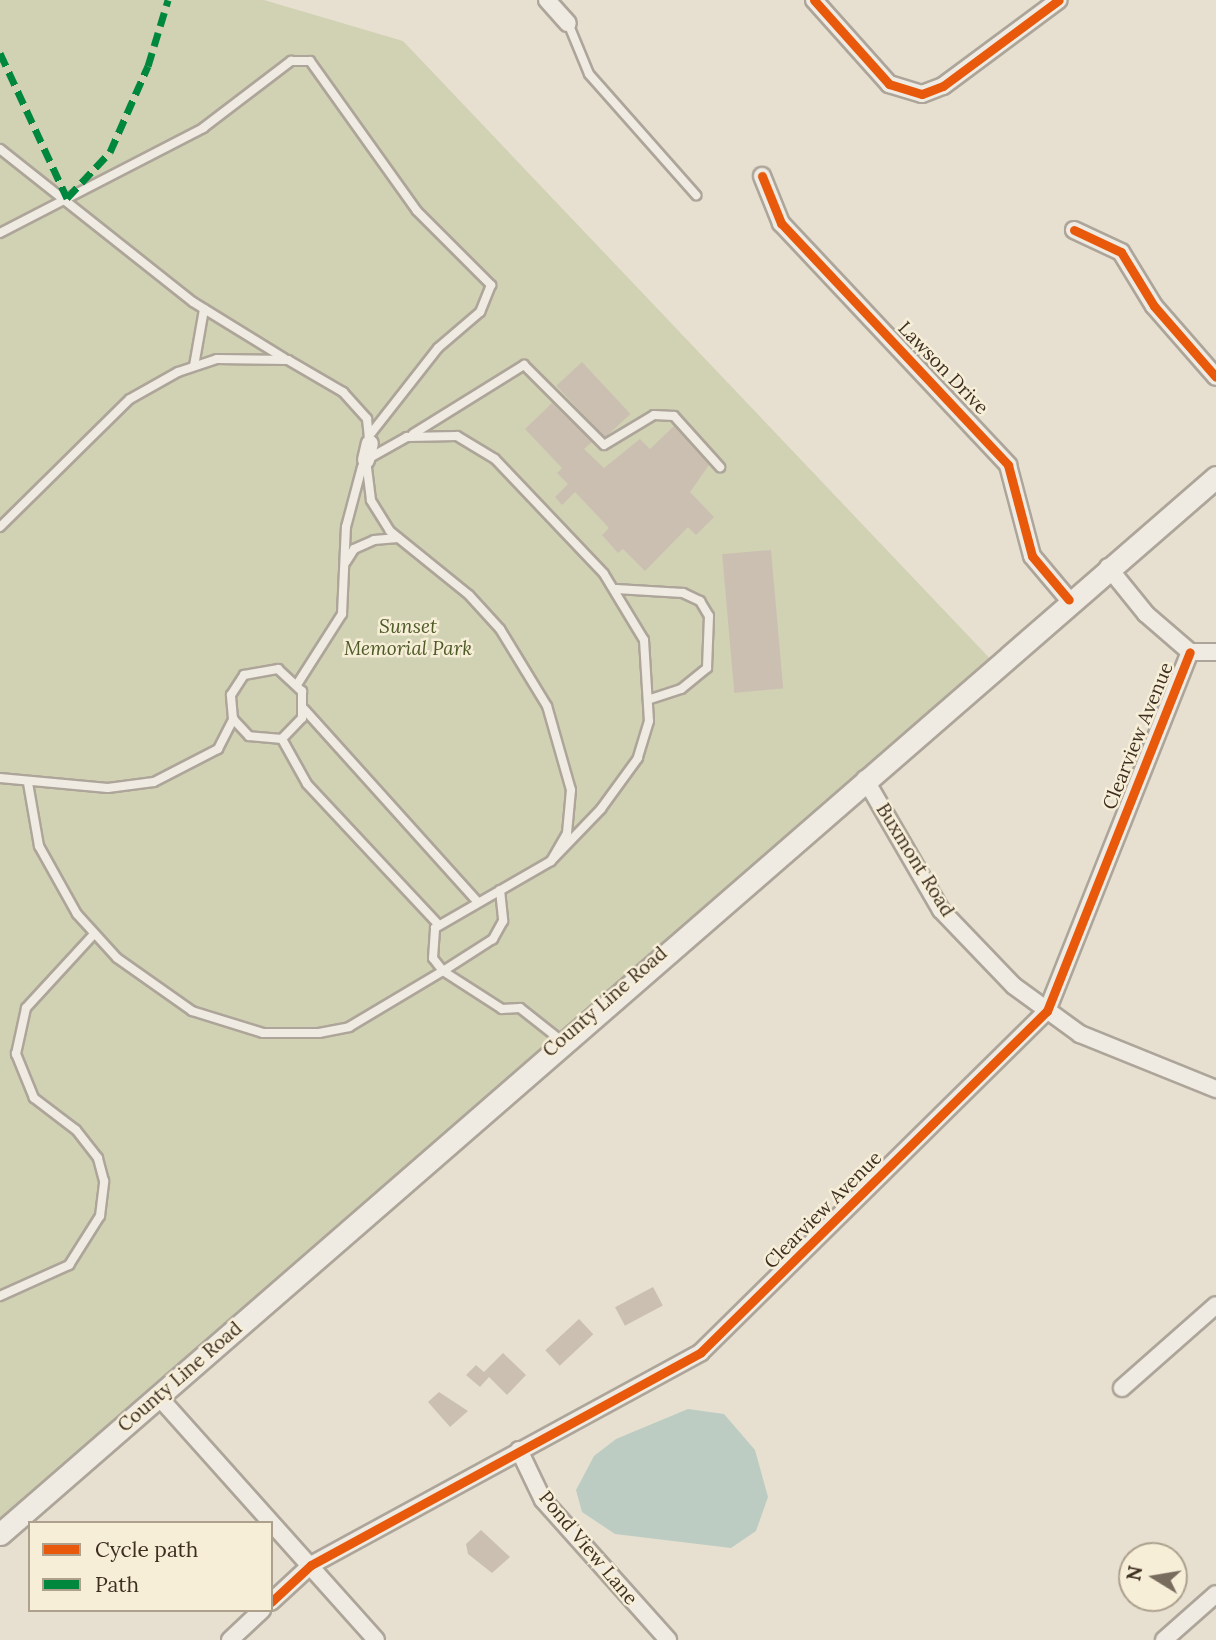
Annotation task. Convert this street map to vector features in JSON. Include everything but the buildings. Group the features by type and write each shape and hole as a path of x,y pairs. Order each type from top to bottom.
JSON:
{"main road":[{"name":"County Line Road","path":"0,1534 1069,600 1216,477"}],"street":[{"path":"547,0 568,23"},
{"path":"814,0 889,84 922,94 943,86 1055,1"},
{"name":"Lawson Drive","path":"762,176 781,223 1008,464 1032,556 1069,600"},
{"path":"1074,230 1121,252 1154,306 1216,377"},
{"path":"366,460 369,440"},
{"path":"1108,567 1146,614 1191,652 1216,652"},
{"name":"Clearview Avenue","path":"273,1600 311,1565 701,1352 1047,1011 1191,652"},
{"name":"Buxmont Road","path":"865,779 941,910 1047,1011 1080,1034 1216,1088"},
{"path":"1122,1388 1216,1304"},
{"path":"158,1396 271,1521"},
{"name":"Pond View Lane","path":"519,1450 543,1500 668,1640"},
{"path":"273,1523 376,1640"},
{"path":"1164,1640 1216,1594"},
{"path":"230,1640 260,1612"}],"lane":[{"path":"568,23 589,74 696,195"},
{"path":"0,233 203,128 291,61 316,65 418,211 491,285 480,312 438,348 369,440 349,508 346,562 337,630 298,683 304,709 477,901"},
{"path":"0,149 67,198 204,309 343,392 367,419 369,440"},
{"path":"194,366 204,309"},
{"path":"0,527 91,431 152,385 194,366 247,356 288,360"},
{"path":"551,861 568,833 571,790 547,706 477,603 398,538 371,500 366,460 524,365 604,445 654,415 674,416 720,467"},
{"path":"407,437 442,433 486,452 616,589 644,640 650,699 645,741 632,769 551,861 439,925 432,947 443,971 502,1009 520,1008 562,1041"},
{"path":"346,562 354,549 374,540 398,538"},
{"path":"616,589 684,593 700,601 709,616 708,668 681,689 650,699"},
{"path":"298,683 267,667 244,675 231,695 233,719 248,737 282,739 297,727 304,709"},
{"path":"0,778 28,783 108,788 155,782 211,755 233,719"},
{"path":"282,739 298,773 439,925"},
{"path":"28,783 29,812 47,864 94,934 192,1010 263,1033 349,1027 443,971 493,939 503,921 500,890"},
{"path":"0,1296 69,1265 100,1216 104,1181 98,1158 76,1130 34,1098 16,1054 26,1008 94,934"}],"green space":[{"name":"Sunset Memorial Park","path":"0,0 264,0 403,41 997,666 0,1535"}],"shaded area":[{"path":"688,1409 724,1414 755,1450 768,1497 756,1531 731,1548 615,1534 582,1512 576,1490 594,1456 616,1439"}],"marked path":[{"path":"0,53 67,198 110,152 148,66 168,0"}],"cycle path":[{"path":"814,0 889,84 922,94 943,86 1059,0"},
{"path":"762,176 781,223 1008,465 1032,556 1069,600"},
{"path":"1074,230 1121,252 1154,306 1216,377"},
{"path":"273,1600 311,1565 701,1352 1047,1011 1190,652"}]}
